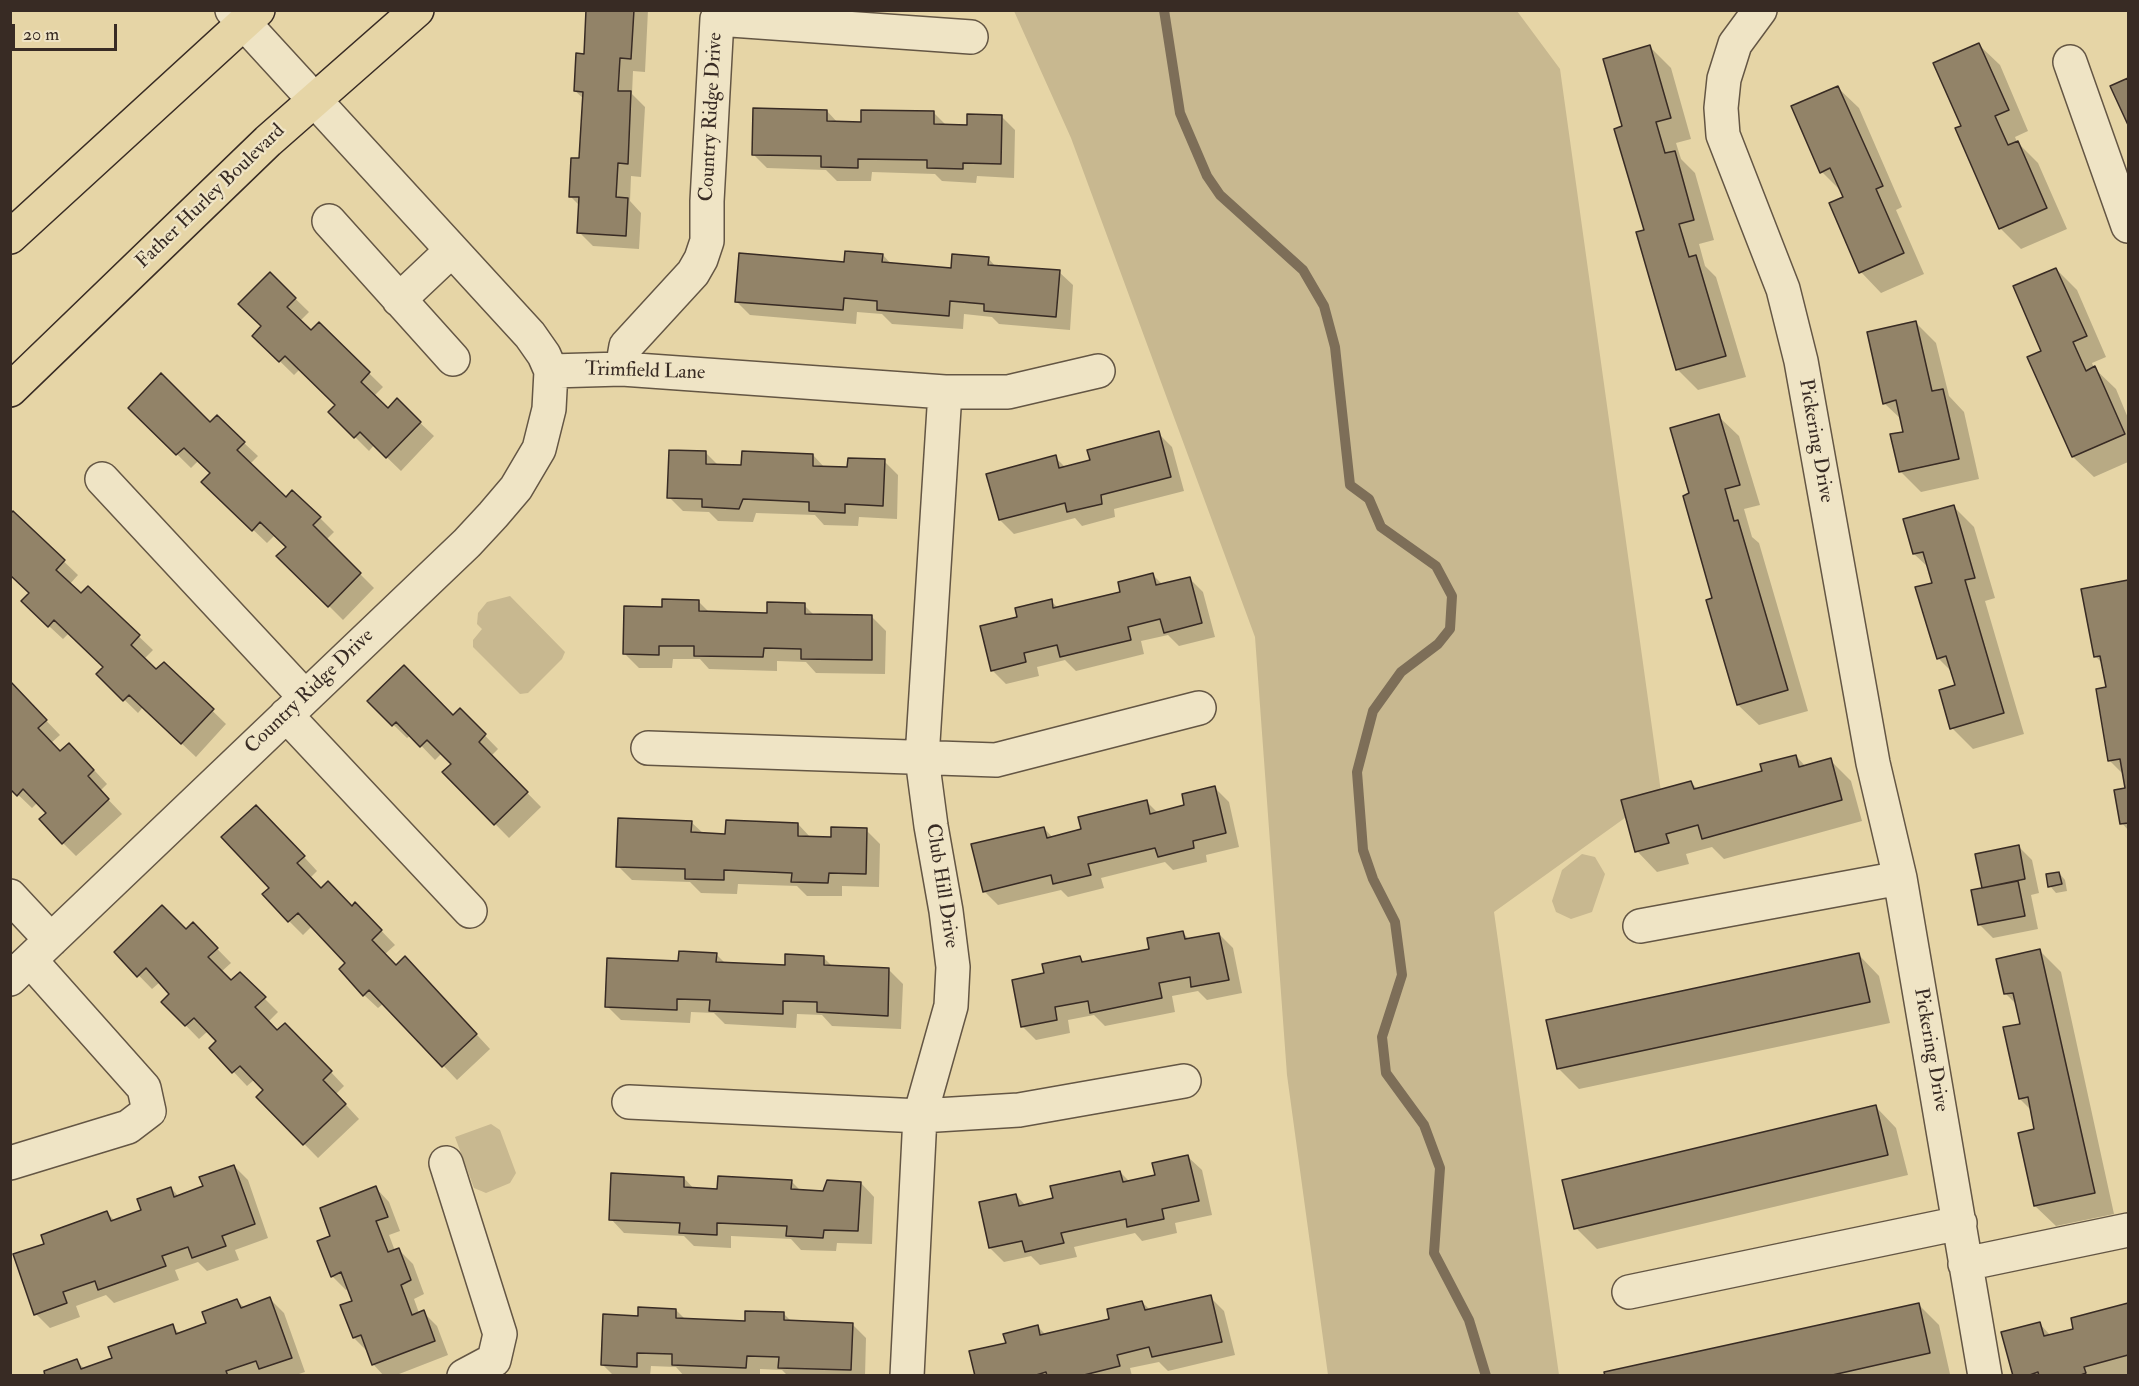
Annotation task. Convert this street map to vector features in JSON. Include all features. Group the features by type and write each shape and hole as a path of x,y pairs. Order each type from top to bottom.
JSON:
{"main road":[{"name":"Father Hurley Boulevard","path":"10,390 260,149 417,10"},
{"path":"10,237 244,15"}],"street":[{"name":"Pickering Drive","path":"1751,13 1736,44 1724,79 1720,108 1723,135 1783,289 1801,362 1873,763 1900,878 1985,1376"},
{"path":"244,15 314,100 530,335 544,355 551,371"},
{"name":"Country Ridge Drive","path":"622,369 626,346 693,273 707,241 717,19 971,37"},
{"path":"2070,62 2128,222"},
{"path":"329,221 453,359"},
{"path":"399,300 452,250"},
{"name":"Trimfield Lane","path":"551,371 622,369 945,392 1008,392 1098,371"},
{"name":"Country Ridge Drive","path":"30,960 467,543 516,488 539,449 549,409 551,371"},
{"name":"Club Hill Drive","path":"907,1376 920,1116 951,1005 953,967 922,758 945,392"},
{"path":"102,479 470,911"},
{"path":"648,748 996,760 1199,708"},
{"path":"1640,926 1900,878"},
{"path":"10,896 30,960 144,1088 149,1112 128,1127 10,1163"},
{"path":"629,1102 920,1116 1019,1110 1185,1081"},
{"path":"446,1163 500,1334 494,1360 464,1376"},
{"path":"1629,1292 1960,1223"},
{"path":"1965,1264 2128,1230"}],"shaded area":[{"path":"1014,11 1517,11 1560,69 1661,792 1494,912 1559,1375 1328,1375 1287,1075 1255,637 1071,138"},
{"path":"510,596 565,652 562,659 528,693 520,694 473,647 473,640 482,629 477,624 478,613 487,602"},
{"path":"1582,854 1595,857 1605,874 1592,912 1571,919 1556,912 1552,901 1562,870"},
{"path":"491,1124 500,1130 516,1173 510,1183 486,1193 474,1188 455,1137"}],"building":[{"path":"586,10 634,10 631,59 620,58 618,91 631,91 628,164 618,163 616,197 628,198 626,236 577,233 579,197 569,197 571,158 579,158 583,92 574,91 576,53 584,54"},
{"path":"1979,43 2009,110 1995,116 2008,145 2018,141 2047,208 1999,229 1955,128 1961,126 1933,63"},
{"path":"1650,45 1671,118 1656,122 1665,153 1675,151 1694,220 1679,224 1689,257 1696,255 1726,356 1676,370 1636,232 1644,230 1614,129 1622,126 1603,59"},
{"path":"2128,78 2128,125 2110,86"},
{"path":"1838,86 1883,186 1876,189 1904,253 1859,273 1829,203 1843,197 1830,168 1820,173 1791,106"},
{"path":"753,108 827,110 827,121 861,122 861,110 934,111 934,124 967,125 967,114 1002,115 1001,164 963,163 963,169 927,168 927,160 858,159 858,168 821,167 821,156 752,155"},
{"path":"845,251 883,254 882,262 951,268 952,254 989,257 988,265 1060,270 1056,317 984,311 984,304 950,301 949,316 877,310 877,301 844,298 843,310 735,302 739,253 844,262"},
{"path":"2056,268 2087,336 2073,342 2086,371 2095,366 2125,434 2072,457 2027,357 2041,351 2013,286"},
{"path":"270,272 296,298 287,307 311,330 319,322 370,372 361,382 388,408 397,398 421,422 386,458 360,432 354,438 328,412 335,405 285,356 279,362 252,336 261,326 238,304"},
{"path":"1916,321 1932,391 1943,389 1959,459 1899,472 1890,434 1903,432 1896,400 1883,404 1867,332"},
{"path":"161,373 210,422 217,415 245,442 237,450 286,497 292,490 321,517 313,525 361,573 328,607 276,556 286,547 260,522 252,531 201,482 210,473 184,448 176,455 128,408"},
{"path":"1719,414 1740,485 1725,489 1734,521 1738,520 1788,690 1737,705 1706,600 1712,598 1683,496 1689,493 1670,428"},
{"path":"1159,431 1171,477 1101,495 1102,504 1067,512 1065,503 999,520 986,474 1056,455 1059,468 1090,460 1087,450"},
{"path":"669,450 706,451 706,464 741,465 742,451 813,454 813,466 847,467 848,458 885,459 883,506 845,504 845,513 809,511 809,502 743,499 739,509 702,507 702,499 667,498"},
{"path":"1954,505 1975,578 1965,580 2004,713 1950,729 1939,690 1955,685 1946,656 1937,659 1915,587 1932,583 1923,552 1913,554 1903,519"},
{"path":"13,511 65,560 56,570 81,593 88,586 140,635 131,645 156,669 164,662 214,709 181,744 129,695 123,701 96,674 103,667 54,620 48,627 21,601 29,593 10,575 10,514"},
{"path":"1153,573 1156,585 1190,577 1202,623 1164,633 1160,619 1128,627 1131,640 1060,657 1057,645 1024,653 1026,662 991,671 980,626 1017,617 1015,608 1052,599 1053,608 1120,592 1118,582"},
{"path":"2128,580 2128,823 2120,824 2114,790 2125,788 2120,759 2108,761 2096,689 2106,687 2100,656 2094,657 2081,589"},
{"path":"662,599 699,600 699,611 767,613 767,602 805,603 805,614 872,615 872,660 801,659 801,649 764,648 763,657 694,656 694,646 659,646 659,655 623,654 624,606 662,607"},
{"path":"404,665 453,715 460,708 486,734 479,742 528,792 494,825 442,772 451,764 427,740 420,747 396,722 392,726 367,701"},
{"path":"10,681 47,720 38,728 60,751 69,743 94,770 88,776 109,799 62,844 39,819 46,813 23,789 17,796 10,789"},
{"path":"1796,755 1799,767 1831,758 1842,800 1702,839 1698,825 1666,834 1669,843 1635,852 1621,800 1691,781 1694,789 1762,771 1760,764"},
{"path":"1215,786 1226,833 1193,841 1194,848 1158,857 1155,848 1088,864 1091,875 1053,884 1051,875 983,892 971,844 1044,827 1047,838 1081,829 1078,817 1147,800 1150,814 1184,805 1182,794"},
{"path":"256,805 305,856 297,863 321,888 328,881 352,906 355,902 382,930 372,940 396,965 405,956 477,1034 442,1067 369,990 363,996 339,969 345,963 298,913 288,922 262,894 269,888 221,837"},
{"path":"618,818 692,821 691,832 725,834 726,820 798,823 798,836 831,837 831,827 867,828 866,874 829,873 828,883 791,882 792,873 724,870 724,880 685,879 685,869 616,867"},
{"path":"2019,845 2025,879 1982,888 1975,854"},
{"path":"2059,872 2062,884 2048,887 2046,874"},
{"path":"2018,881 2025,916 1978,925 1971,890"},
{"path":"162,905 186,929 193,922 218,948 208,957 231,980 240,972 266,997 255,1007 277,1030 285,1023 332,1071 323,1080 346,1104 303,1145 256,1097 263,1090 240,1066 232,1073 209,1048 216,1041 194,1018 185,1026 161,1002 169,994 146,968 137,977 114,952"},
{"path":"1183,931 1185,939 1219,933 1229,980 1191,987 1190,977 1159,983 1162,998 1090,1013 1088,1001 1055,1007 1057,1020 1021,1027 1012,980 1044,973 1042,964 1080,956 1082,962 1149,949 1147,938"},
{"path":"2040,949 2095,1193 2034,1206 2018,1133 2034,1129 2028,1097 2019,1099 2003,1027 2020,1024 2013,993 2004,994 1996,959"},
{"path":"679,951 717,953 716,962 785,965 785,954 824,956 824,965 889,968 888,1016 817,1012 817,1002 783,1001 783,1014 709,1011 710,1000 677,999 677,1010 605,1007 607,958 678,961"},
{"path":"1859,953 1870,1002 1557,1069 1546,1020"},
{"path":"1876,1105 1888,1155 1574,1229 1562,1180"},
{"path":"1188,1155 1199,1201 1162,1209 1164,1219 1127,1227 1126,1219 1061,1233 1064,1243 1025,1252 1022,1241 989,1248 979,1202 1016,1194 1019,1206 1053,1198 1050,1186 1120,1171 1123,1182 1155,1175 1152,1163"},
{"path":"234,1165 255,1224 222,1236 226,1246 192,1258 188,1247 162,1256 166,1266 98,1290 95,1281 63,1292 67,1303 34,1315 13,1254 44,1244 41,1235 107,1211 111,1221 141,1210 137,1199 171,1187 174,1197 203,1186 199,1177"},
{"path":"611,1173 684,1177 684,1187 717,1189 718,1176 792,1180 791,1189 823,1191 827,1180 861,1182 858,1231 824,1230 823,1238 786,1236 787,1226 717,1223 717,1235 679,1233 680,1223 609,1220"},
{"path":"376,1186 388,1217 376,1221 388,1252 399,1248 411,1280 401,1285 412,1315 424,1310 435,1341 372,1365 361,1335 353,1338 340,1305 352,1301 341,1272 331,1277 317,1241 330,1236 320,1208"},
{"path":"1211,1295 1222,1342 1152,1357 1149,1347 1117,1355 1120,1366 1080,1376 1047,1376 1046,1372 1033,1376 975,1376 969,1351 1006,1343 1003,1334 1038,1325 1040,1335 1109,1319 1107,1309 1142,1301 1145,1310"},
{"path":"270,1297 292,1358 259,1369 256,1361 226,1371 228,1376 45,1376 44,1371 77,1359 81,1369 112,1358 108,1347 173,1324 176,1334 206,1323 202,1312 237,1299 241,1308"},
{"path":"1919,1303 1930,1353 1828,1376 1605,1376 1604,1372"},
{"path":"2128,1303 2128,1355 2084,1367 2086,1373 2078,1376 2039,1376 2038,1372 2027,1376 2013,1376 2001,1332 2040,1322 2044,1336 2073,1329 2071,1318"},
{"path":"638,1307 676,1309 676,1318 745,1321 745,1311 784,1312 784,1320 853,1323 851,1370 778,1368 779,1357 747,1356 746,1368 672,1365 672,1354 637,1353 637,1367 601,1365 603,1314 638,1316"}],"waterway":[{"path":"1164,10 1180,113 1207,176 1220,195 1303,270 1324,306 1335,347 1350,485 1369,499 1381,527 1436,566 1452,596 1450,629 1438,644 1401,672 1373,711 1357,772 1363,850 1373,879 1395,922 1402,975 1382,1037 1386,1073 1424,1125 1440,1168 1434,1253 1469,1320 1486,1376"}]}
